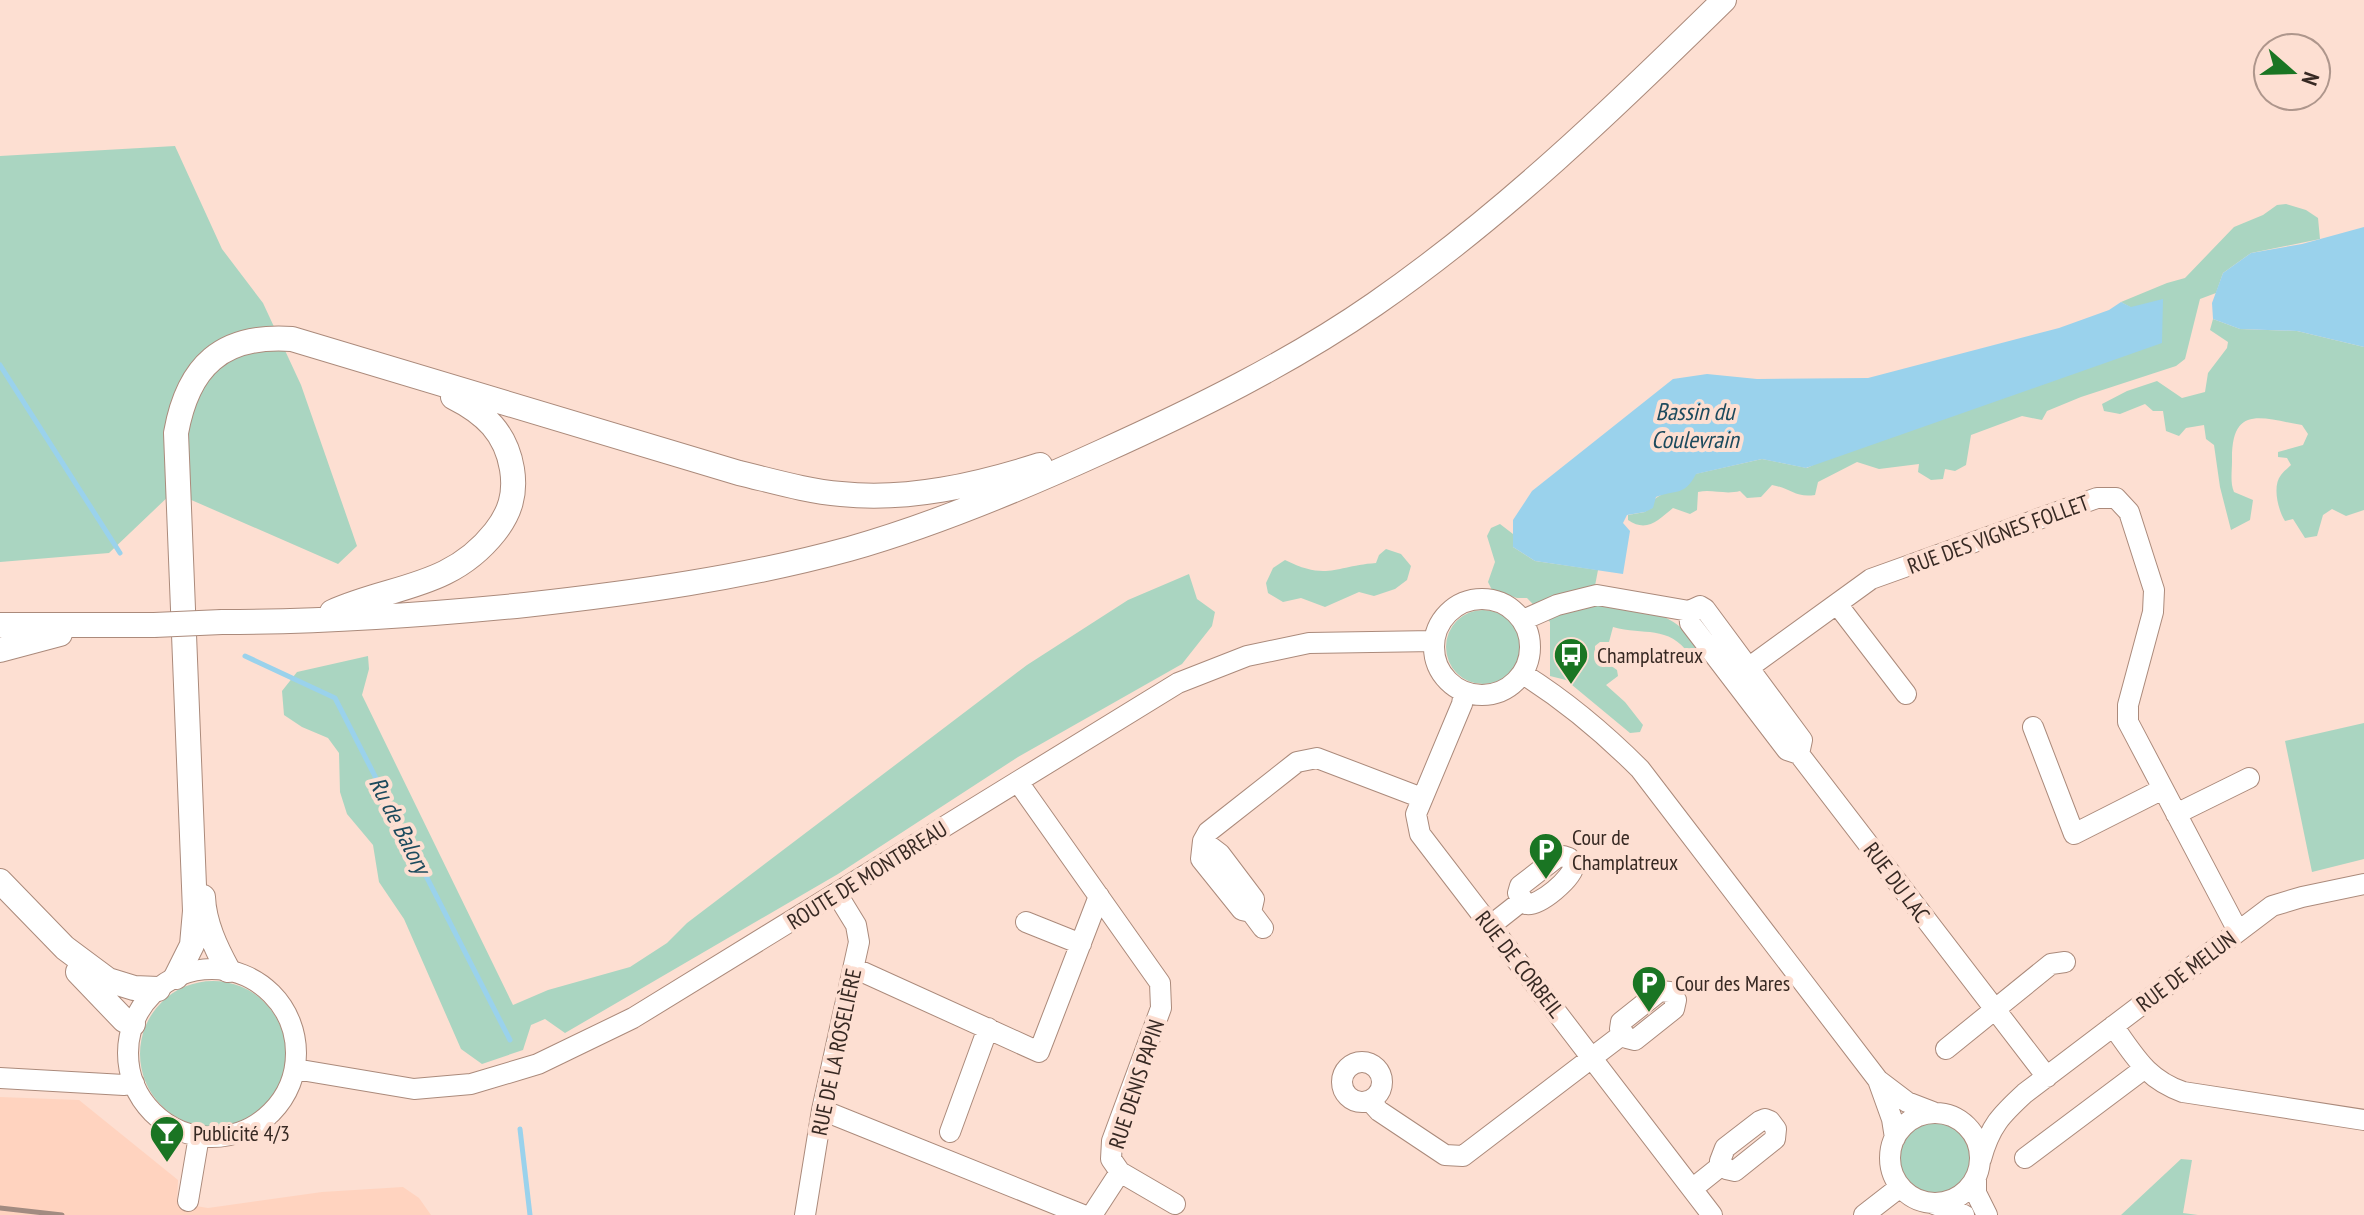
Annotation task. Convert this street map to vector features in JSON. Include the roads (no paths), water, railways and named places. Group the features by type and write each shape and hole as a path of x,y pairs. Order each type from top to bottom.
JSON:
{"main road":[{"path":"0,625 311,622 445,613 595,597 747,572 850,549 997,498 1233,390 1373,305 1459,241 1549,166 1724,0"},
{"path":"0,881 65,948 108,980 134,988 167,983 192,945 195,911 176,433 190,384 202,368 218,355 251,340 292,339 739,473 843,494 888,496 1000,478 1138,435"},
{"path":"228,970 215,948 204,908 186,426 192,405 213,373 236,357 268,348 310,353 445,393 475,408 498,431 510,455 514,481 507,516 488,541 467,560 423,583 343,607 311,622"},
{"path":"0,650 96,626"},
{"path":"0,894 124,1020 133,1024"}],"street":[{"name":"RUE DES VIGNES FOLLET","path":"1741,674 1871,579 2097,498 2116,498 2129,512 2154,590 2153,612 2128,705 2128,722 2238,931"},
{"name":"RUE DU LAC","path":"1523,620 1557,605 1597,595 1689,611 1690,623 1741,674 1787,750 1799,754 2047,1077"},
{"path":"1480,598 1504,603 1523,620 1528,630 1530,652 1523,674 1503,691 1477,696 1450,684 1440,672 1435,657 1437,628 1445,616 1467,601 1480,598"},
{"path":"1837,604 1906,694"},
{"name":"ROUTE DE MONTBREAU","path":"295,1069 414,1089 471,1084 538,1064 633,1018 1178,683 1247,656 1309,643 1434,641"},
{"path":"1523,674 1598,729 1640,769 1878,1080 1907,1102 1956,1117 1975,1135 1978,1169 1976,1193 1987,1215"},
{"name":"RUE DE CORBEIL","path":"1464,692 1462,704 1416,814 1420,834 1592,1058 1699,1206"},
{"path":"2033,727 2074,834 2163,789"},
{"path":"1257,920 1242,910 1201,859 1203,841 1208,832 1297,762 1317,758 1422,798"},
{"path":"2176,814 2249,778"},
{"name":"RUE DENIS PAPIN","path":"1018,782 1160,983 1161,1008 1112,1141 1111,1159 1120,1172 1175,1204"},
{"name":"RUE DE MELUN","path":"1978,1169 1987,1136 1997,1119 2025,1093 2238,931 2272,906 2364,884"},
{"name":"RUE DE LA ROSELIÈRE","path":"805,1215 822,1110 859,942 856,925 837,894"},
{"path":"854,968 1039,1052 1099,896"},
{"path":"1490,926 1523,900"},
{"path":"1026,922 1081,944"},
{"path":"1946,1049 2051,964 2065,962"},
{"path":"202,969 228,970 253,979 264,987 274,995 289,1017 296,1042 295,1069 287,1093 271,1114 249,1129 225,1136 199,1136 178,1130 159,1118 144,1102 129,1064 129,1044 133,1024 144,1005 167,983 202,969"},
{"path":"2113,1026 2161,1084 2183,1092 2364,1120"},
{"path":"950,1132 988,1028"},
{"path":"1370,1101 1379,1111 1445,1155 1463,1156 1623,1034"},
{"path":"2025,1158 2145,1068"},
{"path":"0,1078 134,1083"},
{"path":"1878,1080 1892,1119 1895,1138"},
{"name":"RUE DE MELUN","path":"1938,1113 1978,1115 2025,1093"},
{"path":"822,1110 1083,1215"},
{"path":"1938,1113 1910,1120 1895,1138 1890,1163 1900,1187 1922,1201 1964,1215"},
{"path":"188,1201 199,1136"},
{"path":"1699,1206 1722,1165"},
{"path":"1922,1201 1947,1202 1969,1188 1978,1169"},
{"path":"1092,1215 1120,1172"},
{"path":"1864,1215 1900,1187"}],"water":[{"path":"2364,227 2364,347 2297,331 2240,329 2213,319 2212,303 2223,273 2251,253 2302,244"},
{"name":"Bassin du Coulevrain","path":"2163,299 2162,343 1806,468 1762,459 1696,474 1683,489 1656,497 1653,508 1627,515 1623,523 1630,531 1623,574 1535,561 1513,547 1513,520 1532,491 1673,379 1707,374 1757,379 1868,378 2059,328 2109,310 2121,302 2131,307"}],"waterway":[{"name":"Ru de Balory","path":"0,365 120,553"},
{"name":"Ru de Balory","path":"245,656 335,698 510,1040"},
{"name":"Ru de Balory","path":"520,1129 530,1215"}],"railway":[{"path":"0,1208 62,1215"}],"place":[{"name":"Champlatreux","path":"1571,686"},
{"name":"Cour de Champlatreux","path":"1546,881"},
{"name":"Cour des Mares","path":"1649,1014"},
{"name":"Publicité 4/3","path":"167,1164"}]}
